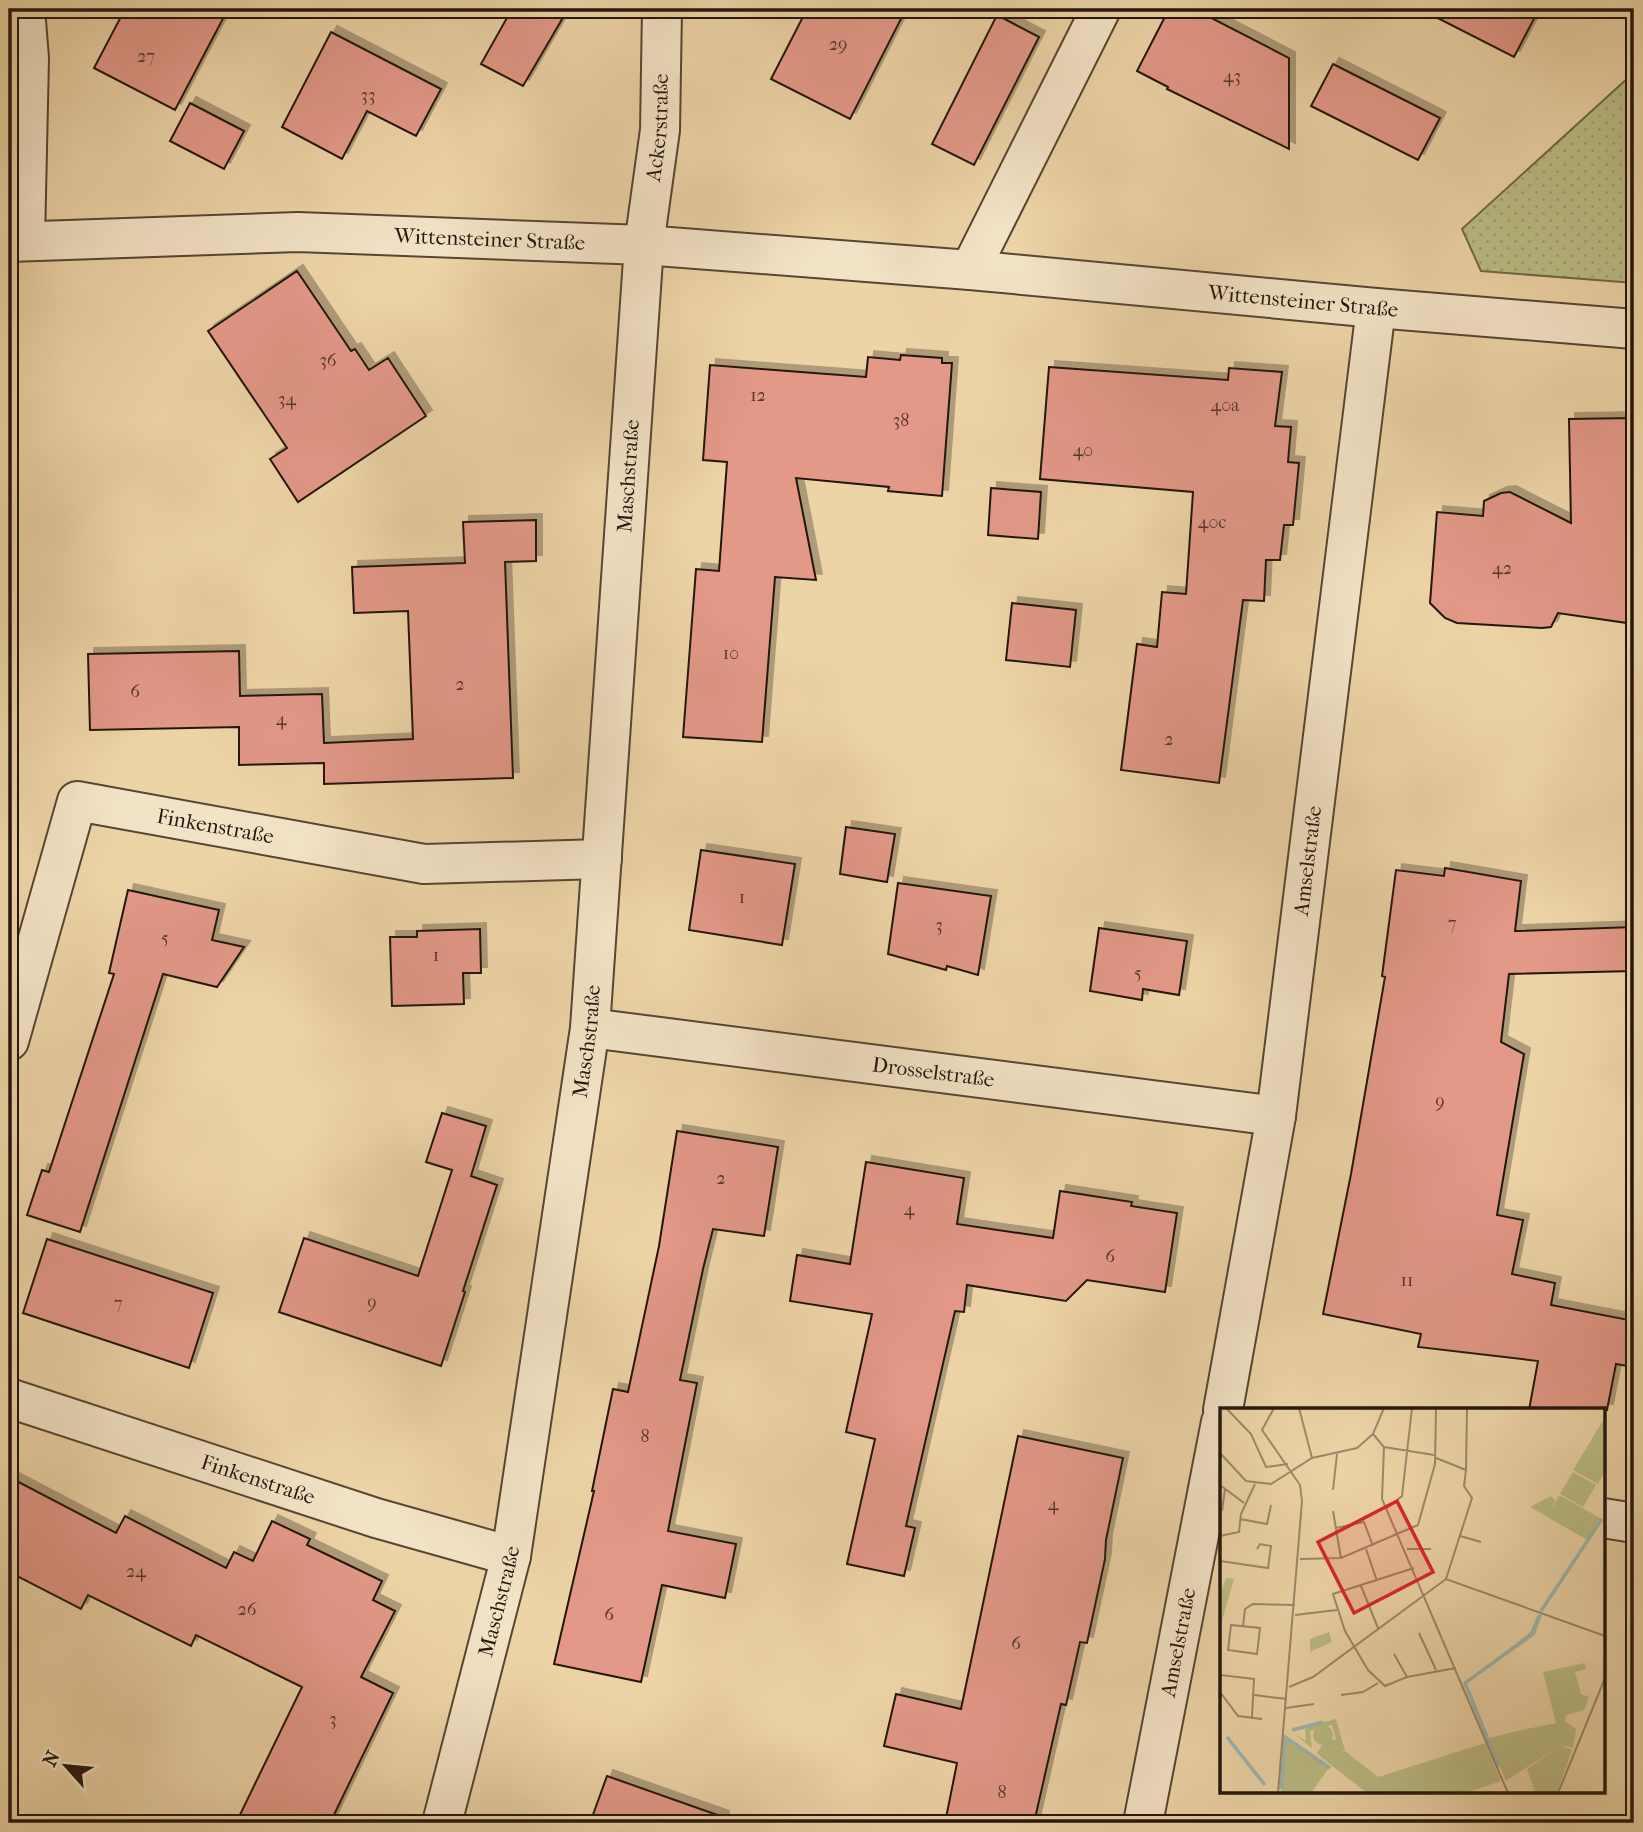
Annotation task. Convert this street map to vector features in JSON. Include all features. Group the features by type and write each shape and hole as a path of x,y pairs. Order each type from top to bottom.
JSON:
{"street":[{"path":"17,241 29,58 25,9"},
{"name":"Ackerstraße","path":"644,245 660,130 662,9"},
{"path":"970,270 1101,9"},
{"name":"Wittensteiner Straße","path":"17,241 298,232 644,245 970,270 1634,329"},
{"name":"Maschstraße","path":"442,1823 511,1556 590,1028 644,245"},
{"name":"Amselstraße","path":"1223,1408 1276,1116 1376,308"},
{"name":"Finkenstraße","path":"9,1041 77,801 424,864 602,859"},
{"name":"Drosselstraße","path":"590,1028 1276,1116"},
{"name":"Finkenstraße","path":"9,1398 376,1518 511,1556"},
{"name":"Amselstraße","path":"1143,1823 1220,1440"},
{"path":"1604,1518 1634,1523"}],"green space":[{"path":"1629,77 1634,103 1634,283 1481,271 1462,229"}],"building":[{"path":"125,9 228,9 175,110 94,68"},
{"path":"512,9 568,9 523,86 481,64"},
{"path":"807,9 906,9 850,119 771,79"},
{"path":"1169,9 1194,9 1289,58 1289,149 1167,89 1168,87 1137,71"},
{"path":"1420,9 1539,9 1514,57"},
{"path":"997,15 1039,37 974,165 932,144"},
{"path":"331,32 441,89 416,136 367,111 342,159 282,127"},
{"path":"1333,64 1440,118 1418,160 1311,106"},
{"path":"190,103 244,131 224,169 170,141"},
{"path":"297,271 351,351 355,349 369,370 388,358 426,416 298,502 270,459 287,448 208,331"},
{"path":"901,355 942,358 942,363 952,363 942,496 888,491 889,487 796,478 816,580 775,577 762,742 683,737 696,569 719,571 727,462 703,460 710,365 866,377 868,357 900,360"},
{"path":"1049,367 1228,380 1229,368 1282,372 1275,426 1291,427 1288,462 1299,463 1293,525 1284,525 1280,560 1266,560 1264,601 1243,600 1219,783 1121,770 1137,644 1157,647 1162,592 1186,594 1193,492 1040,479"},
{"path":"1633,418 1634,624 1558,613 1551,627 1542,628 1457,623 1445,618 1430,603 1437,512 1483,516 1484,501 1510,492 1571,523 1569,419"},
{"path":"991,488 1041,492 1038,539 988,535"},
{"path":"536,520 536,561 505,562 513,778 324,784 324,763 239,765 239,727 90,730 88,654 239,651 240,696 322,694 324,743 413,739 408,611 354,613 352,567 465,563 463,522"},
{"path":"1012,603 1076,610 1070,667 1006,660"},
{"path":"846,827 895,834 887,882 840,874"},
{"path":"701,850 795,864 782,945 689,930"},
{"path":"1445,868 1521,881 1515,931 1634,927 1634,971 1509,974 1501,1042 1524,1054 1497,1215 1523,1220 1512,1274 1555,1283 1551,1305 1634,1321 1634,1367 1616,1364 1607,1410 1529,1408 1538,1361 1418,1347 1421,1334 1323,1314 1351,1174 1385,977 1382,976 1396,870 1444,876"},
{"path":"898,883 991,896 978,975 947,966 946,970 888,954"},
{"path":"128,890 219,910 212,940 244,947 217,987 163,974 80,1232 27,1215 42,1170 49,1172 114,974 109,973"},
{"path":"1099,928 1187,941 1179,995 1143,989 1142,1000 1090,991"},
{"path":"480,929 481,973 463,973 464,1004 392,1006 390,937 417,937 417,931"},
{"path":"442,1113 486,1126 471,1176 497,1185 441,1366 279,1312 304,1238 418,1276 452,1170 426,1162"},
{"path":"677,1131 778,1147 764,1236 713,1229 680,1380 697,1383 668,1531 736,1544 725,1598 662,1585 641,1682 554,1664 594,1491 613,1389 628,1392 659,1246"},
{"path":"866,1162 964,1178 957,1224 1053,1238 1060,1191 1132,1202 1131,1206 1177,1213 1165,1292 1087,1280 1066,1301 967,1285 964,1312 955,1311 906,1526 915,1528 904,1576 847,1564 875,1439 846,1432 872,1314 790,1301 797,1255 850,1264"},
{"path":"47,1239 213,1293 189,1368 23,1313"},
{"path":"1018,1436 1123,1458 1106,1540 1105,1559 1087,1643 1080,1642 1066,1705 1061,1704 1034,1823 945,1823 957,1763 884,1746 896,1694 961,1709"},
{"path":"9,1477 116,1533 125,1516 226,1568 234,1552 253,1561 272,1521 310,1539 307,1545 382,1581 373,1600 395,1611 361,1677 393,1693 330,1823 236,1823 302,1687 196,1635 191,1646 88,1595 81,1609 9,1572"},
{"path":"607,1776 723,1817 722,1823 590,1823"}]}
